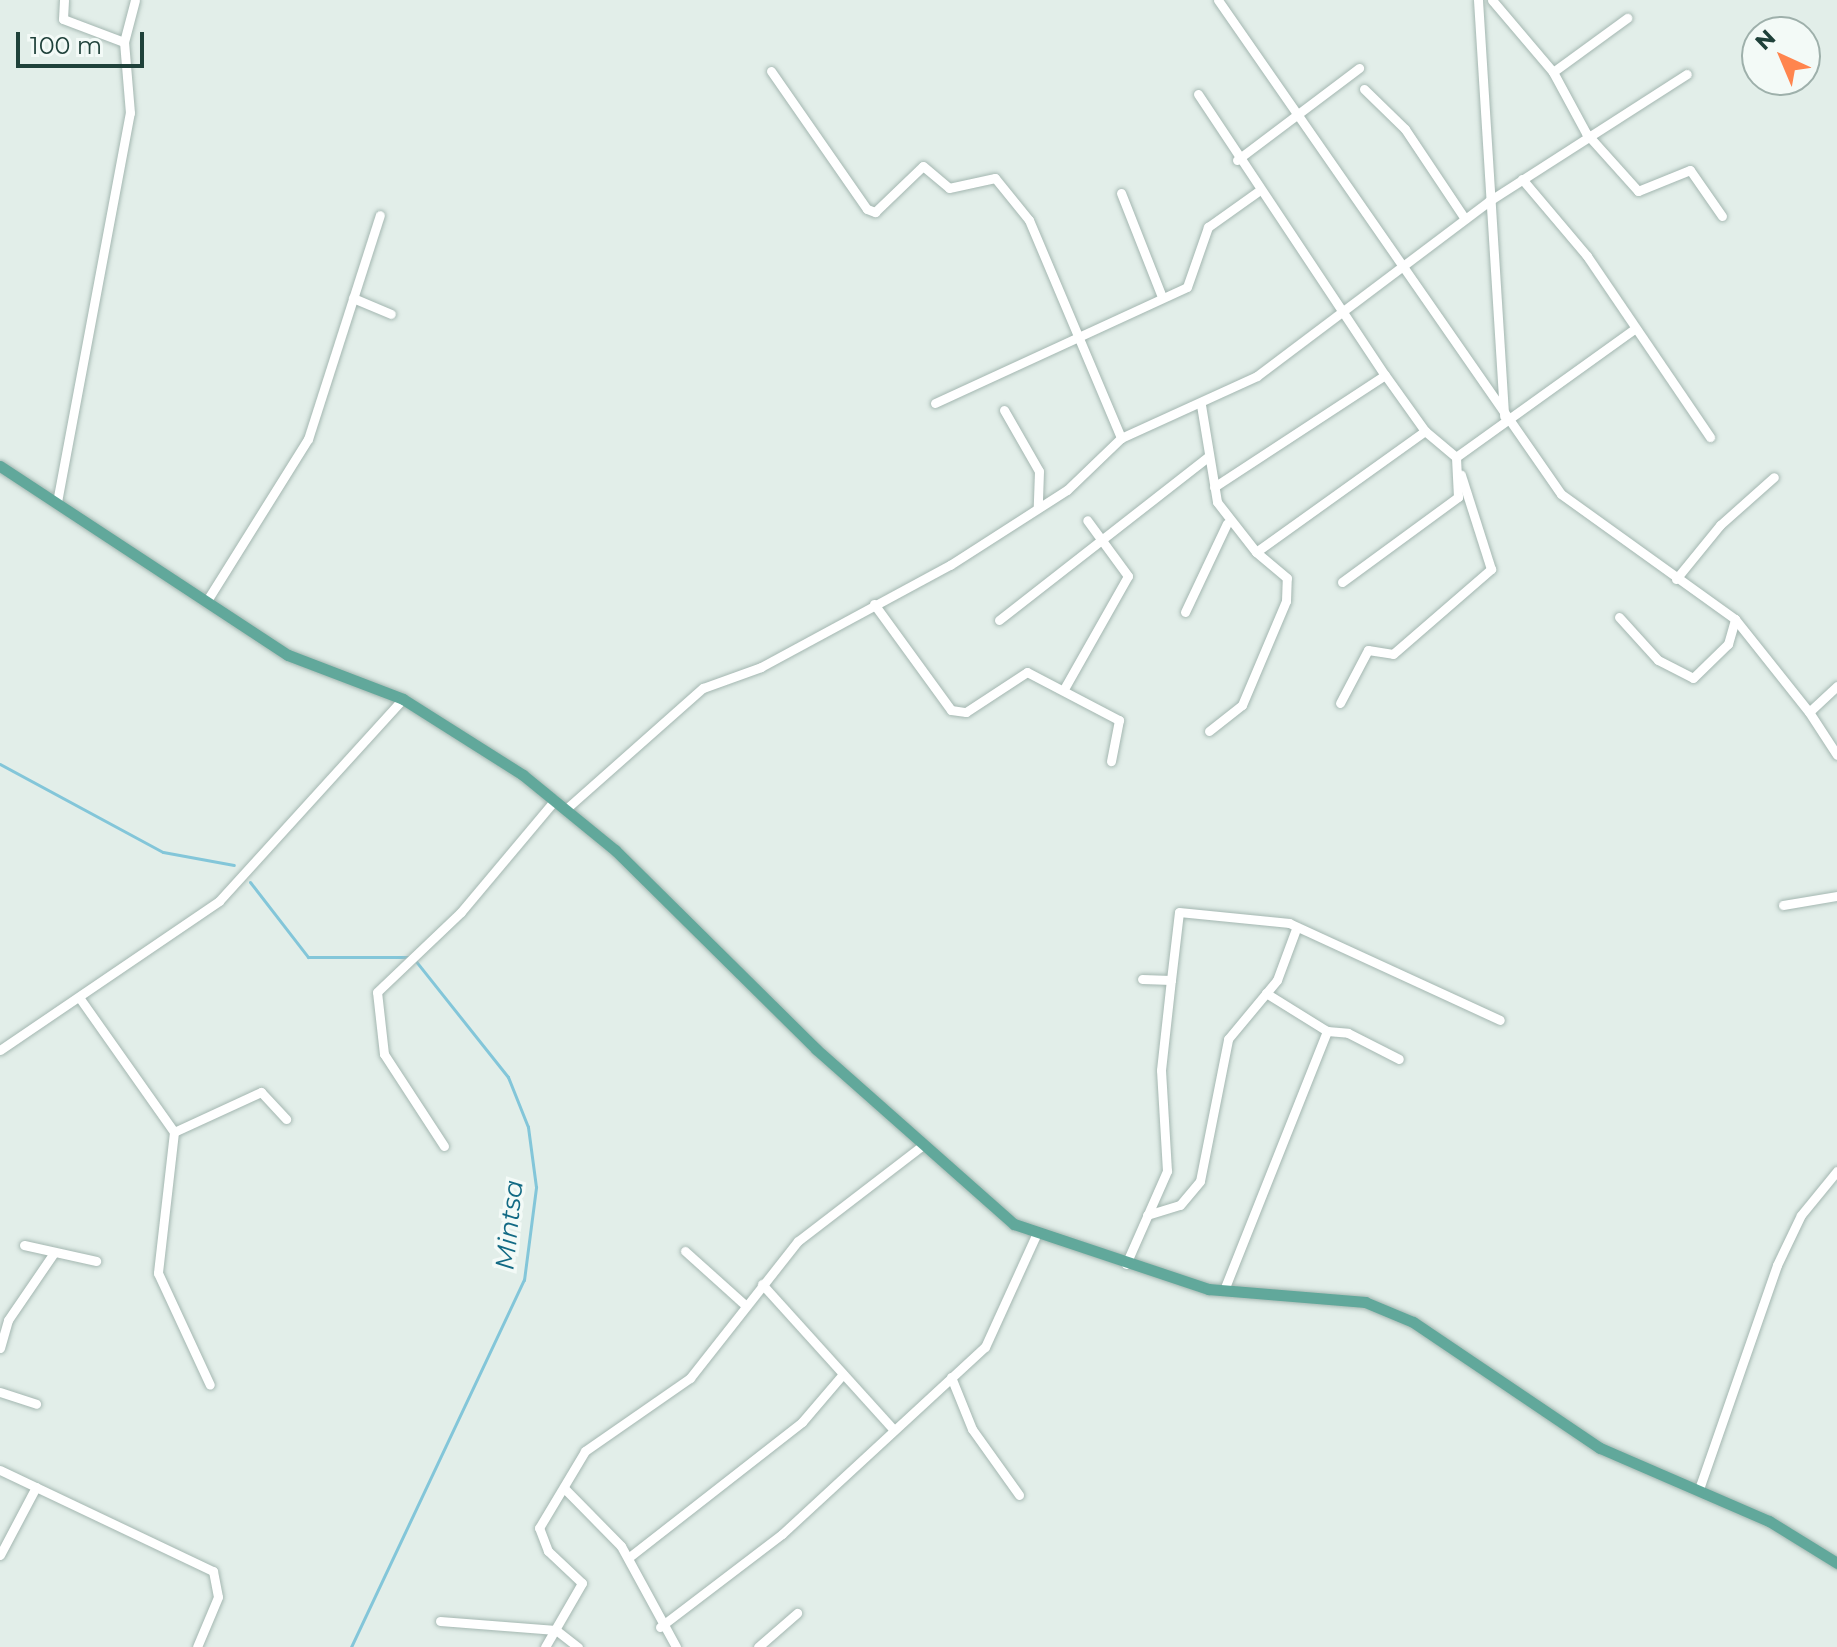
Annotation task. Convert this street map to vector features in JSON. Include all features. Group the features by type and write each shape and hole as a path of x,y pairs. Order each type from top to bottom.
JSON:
{"main road":[{"path":"0,466 208,599 288,655 403,699 555,800 922,1146 1014,1224 1126,1264 1224,1290 1365,1302 1413,1322 1600,1448 1699,1489 1837,1563"}],"street":[{"path":"64,0 63,19 124,42"},
{"path":"57,502 130,113 124,42 135,0"},
{"path":"1218,0 1403,264 1504,419 1561,494 1735,619 1809,712 1837,755"},
{"path":"1478,0 1504,419"},
{"path":"1492,0 1553,72 1586,133 1638,191 1690,170 1722,216"},
{"path":"1553,72 1627,18"},
{"path":"1237,160 1359,68"},
{"path":"771,71 867,209 875,212 923,166 949,188 969,189 995,178 1029,220 1081,332 1121,438"},
{"path":"566,809 703,688 761,667 1038,507 1121,438 1201,405 1257,376 1341,307 1489,201 1586,133 1687,74"},
{"path":"1364,89 1405,129 1465,219"},
{"path":"1198,94 1257,192 1341,307 1385,375 1425,431 1456,457 1491,569 1393,654 1368,650 1340,703"},
{"path":"1522,179 1587,256 1633,330 1710,437"},
{"path":"935,403 1081,332 1187,287 1208,227 1257,192"},
{"path":"1121,193 1162,297"},
{"path":"208,599 308,439 380,215"},
{"path":"353,298 391,314"},
{"path":"1456,457 1504,419 1633,330"},
{"path":"1214,487 1385,375"},
{"path":"1201,405 1214,487 1227,523 1287,578 1286,601 1242,705 1209,731"},
{"path":"1004,410 1039,471 1038,507"},
{"path":"1256,552 1425,431"},
{"path":"999,620 1106,540 1208,457"},
{"path":"1342,582 1442,512 1458,497 1461,475"},
{"path":"1676,579 1720,525 1774,477"},
{"path":"1064,689 1128,576 1106,540 1087,520"},
{"path":"1185,612 1227,523"},
{"path":"874,604 951,710 966,712 1027,672 1119,720 1111,761"},
{"path":"1619,617 1658,660 1693,678 1728,644 1735,619"},
{"path":"1809,712 1837,686"},
{"path":"0,1050 81,1000 219,901 403,699"},
{"path":"444,1146 384,1054 377,992 461,912 555,800"},
{"path":"1783,905 1837,896"},
{"path":"1126,1264 1167,1171 1161,1070 1179,912 1296,929 1500,1020"},
{"path":"1147,1215 1180,1205 1200,1181 1228,1039 1266,993 1296,929"},
{"path":"1142,979 1171,980"},
{"path":"1266,993 1327,1031 1348,1033 1399,1059"},
{"path":"81,1000 174,1132 158,1273 210,1385"},
{"path":"1224,1290 1327,1031"},
{"path":"174,1132 261,1092 286,1119"},
{"path":"545,1647 582,1583 541,1541 539,1528 585,1451 690,1378 798,1241 909,1163 922,1146"},
{"path":"1699,1489 1777,1265 1801,1215 1837,1171"},
{"path":"660,1627 782,1534 997,1334 1037,1233"},
{"path":"24,1245 53,1254 96,1261"},
{"path":"685,1251 745,1305"},
{"path":"0,1348 4,1318 53,1254"},
{"path":"762,1284 893,1429"},
{"path":"628,1558 802,1422 843,1374"},
{"path":"951,1377 972,1429 1019,1495"},
{"path":"0,1392 36,1404"},
{"path":"0,1470 213,1571 218,1597 197,1647"},
{"path":"0,1555 36,1487"},
{"path":"564,1488 591,1508 628,1558 660,1627 676,1647"},
{"path":"758,1647 797,1613"},
{"path":"440,1621 556,1630 578,1647"}],"waterway":[{"name":"Mintsa","path":"0,764 163,852 234,865"},
{"name":"Mintsa","path":"250,882 308,957 409,957"},
{"name":"Mintsa","path":"351,1647 524,1280 536,1187 528,1127 508,1077 415,960"}]}
